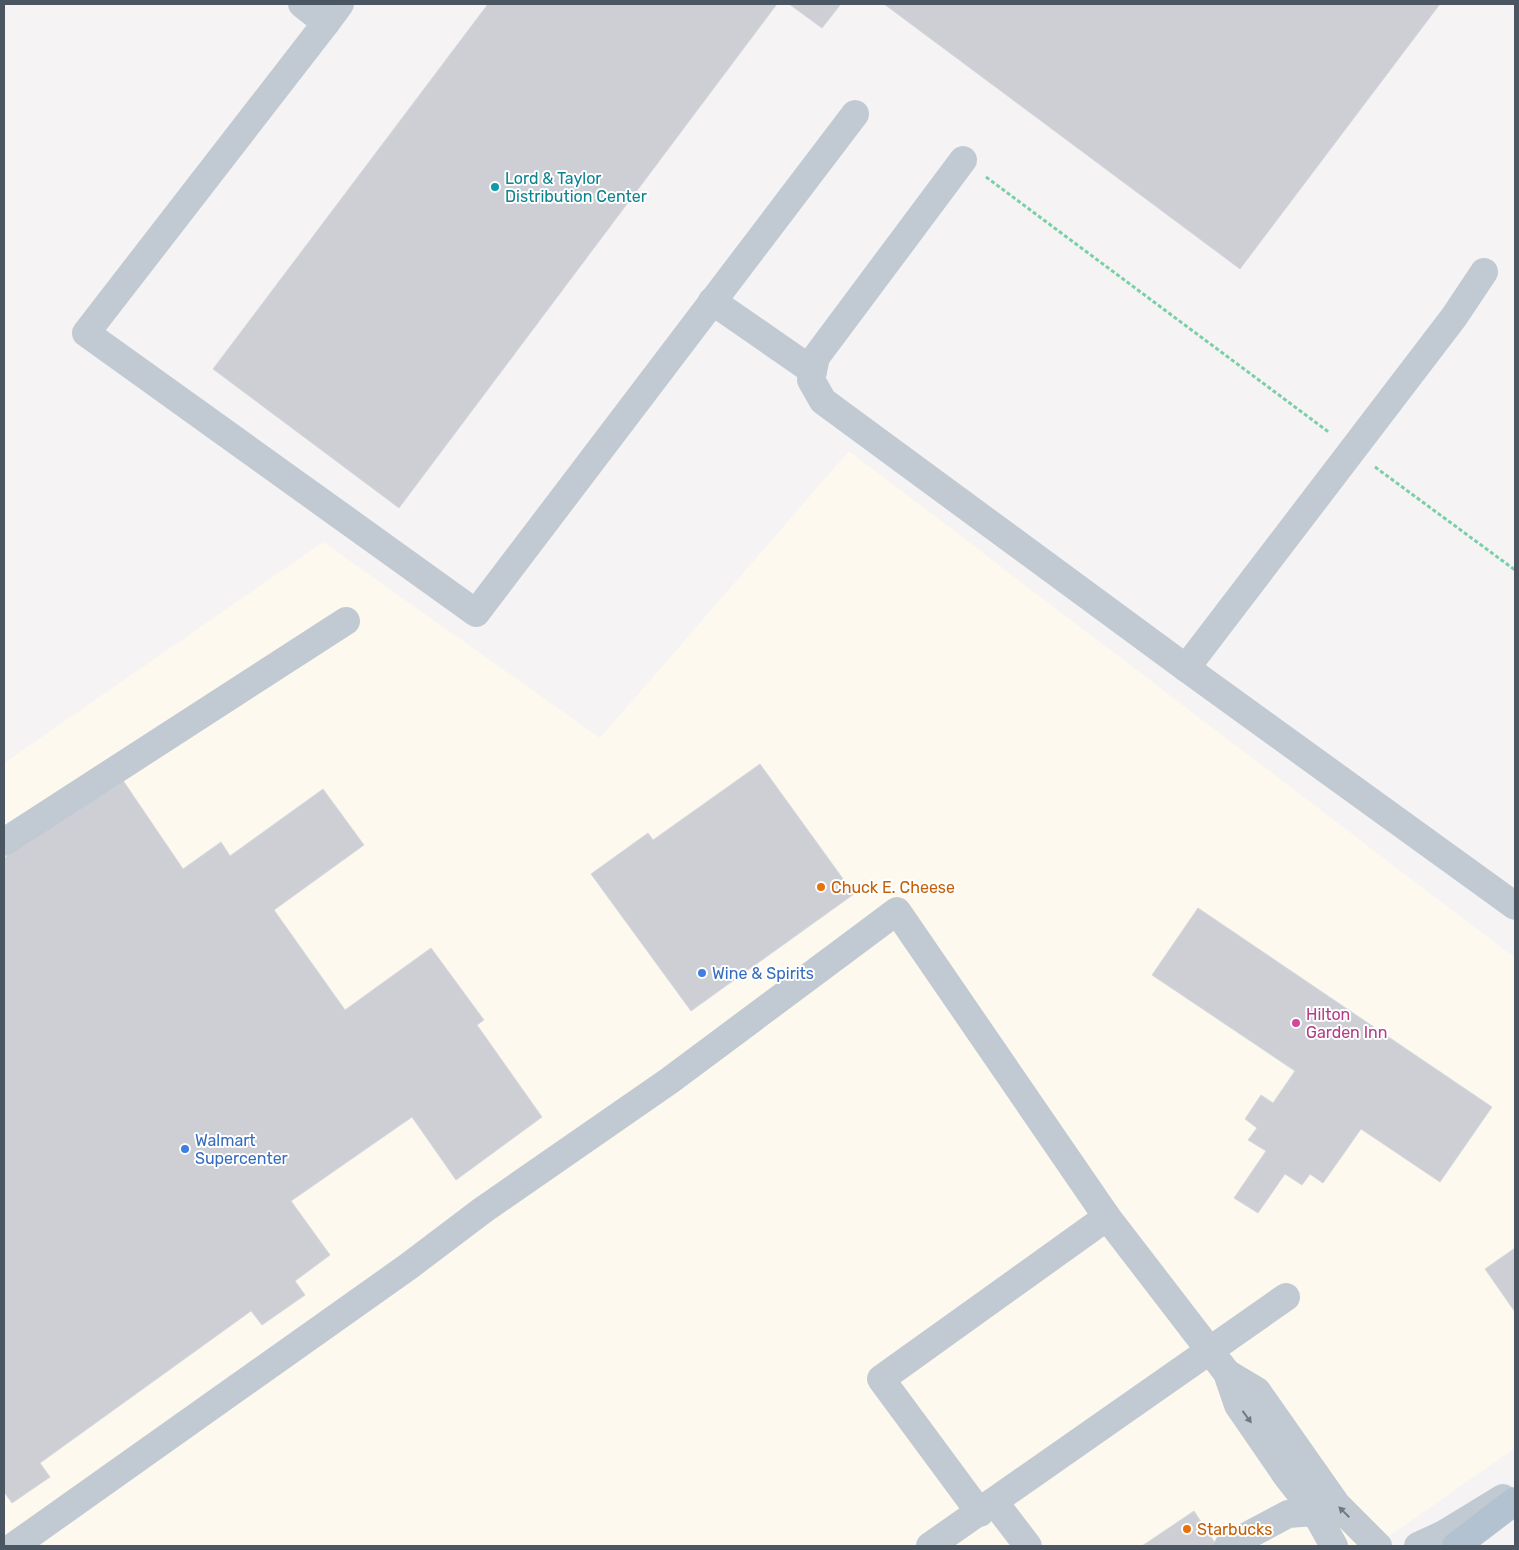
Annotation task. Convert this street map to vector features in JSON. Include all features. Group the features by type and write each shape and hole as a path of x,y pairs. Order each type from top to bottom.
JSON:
{"main road":[{"path":"1456,1546 1515,1501"}],"lane":[{"path":"302,4 333,13 86,333 476,613 855,114"},
{"path":"963,160 816,357 812,380 823,401 1186,668 1515,906"},
{"path":"1186,668 1454,317 1484,272"},
{"path":"712,302 813,371"},
{"path":"4,842 346,621"},
{"path":"14,1546 483,1210 661,1086 897,911 1107,1217 1227,1373 1238,1405 1286,1475 1315,1512 1334,1546"},
{"path":"1028,1546 987,1508 881,1379 1107,1217"},
{"path":"930,1546 987,1508 1286,1296"},
{"path":"1227,1373 1257,1392 1337,1505 1378,1546"},
{"path":"1418,1546 1444,1534 1515,1490"},
{"path":"1228,1546 1288,1514 1315,1512"}],"path":[{"path":"963,160 1515,570"}],"shaded area":[{"path":"849,451 1515,958 1515,1448 1375,1546 4,1546 4,763 323,542 600,738"}],"building":[{"name":"Lord & Taylor Distribution Center","path":"488,4 777,4 399,508 213,369"},
{"path":"789,4 841,4 822,28"},
{"path":"884,4 1440,4 1240,269"},
{"path":"760,764 854,894 691,1011 591,874 648,833 653,840"},
{"name":"Walmart Supercenter","path":"120,776 183,869 221,842 230,856 323,789 364,845 274,910 345,1010 431,948 484,1020 477,1025 542,1117 456,1180 412,1117 291,1201 330,1255 295,1281 305,1295 262,1325 251,1311 40,1463 50,1477 12,1503 4,1492 4,858"},
{"name":"Hilton Garden Inn","path":"1198,908 1492,1107 1440,1182 1361,1129 1323,1183 1310,1174 1302,1185 1285,1174 1258,1213 1234,1198 1266,1151 1248,1140 1257,1128 1245,1119 1261,1095 1273,1103 1295,1071 1152,975"},
{"path":"1515,1248 1515,1312 1485,1269"},
{"name":"Starbucks","path":"1194,1511 1217,1546 1142,1546"}],"place":[{"name":"Lord & Taylor Distribution Center","path":"495,187"},
{"name":"Chuck E. Cheese","path":"821,887"},
{"name":"Wine & Spirits","path":"702,973"},
{"name":"Hilton Garden Inn","path":"1296,1023"},
{"name":"Walmart Supercenter","path":"185,1149"},
{"name":"Starbucks","path":"1187,1529"}]}
